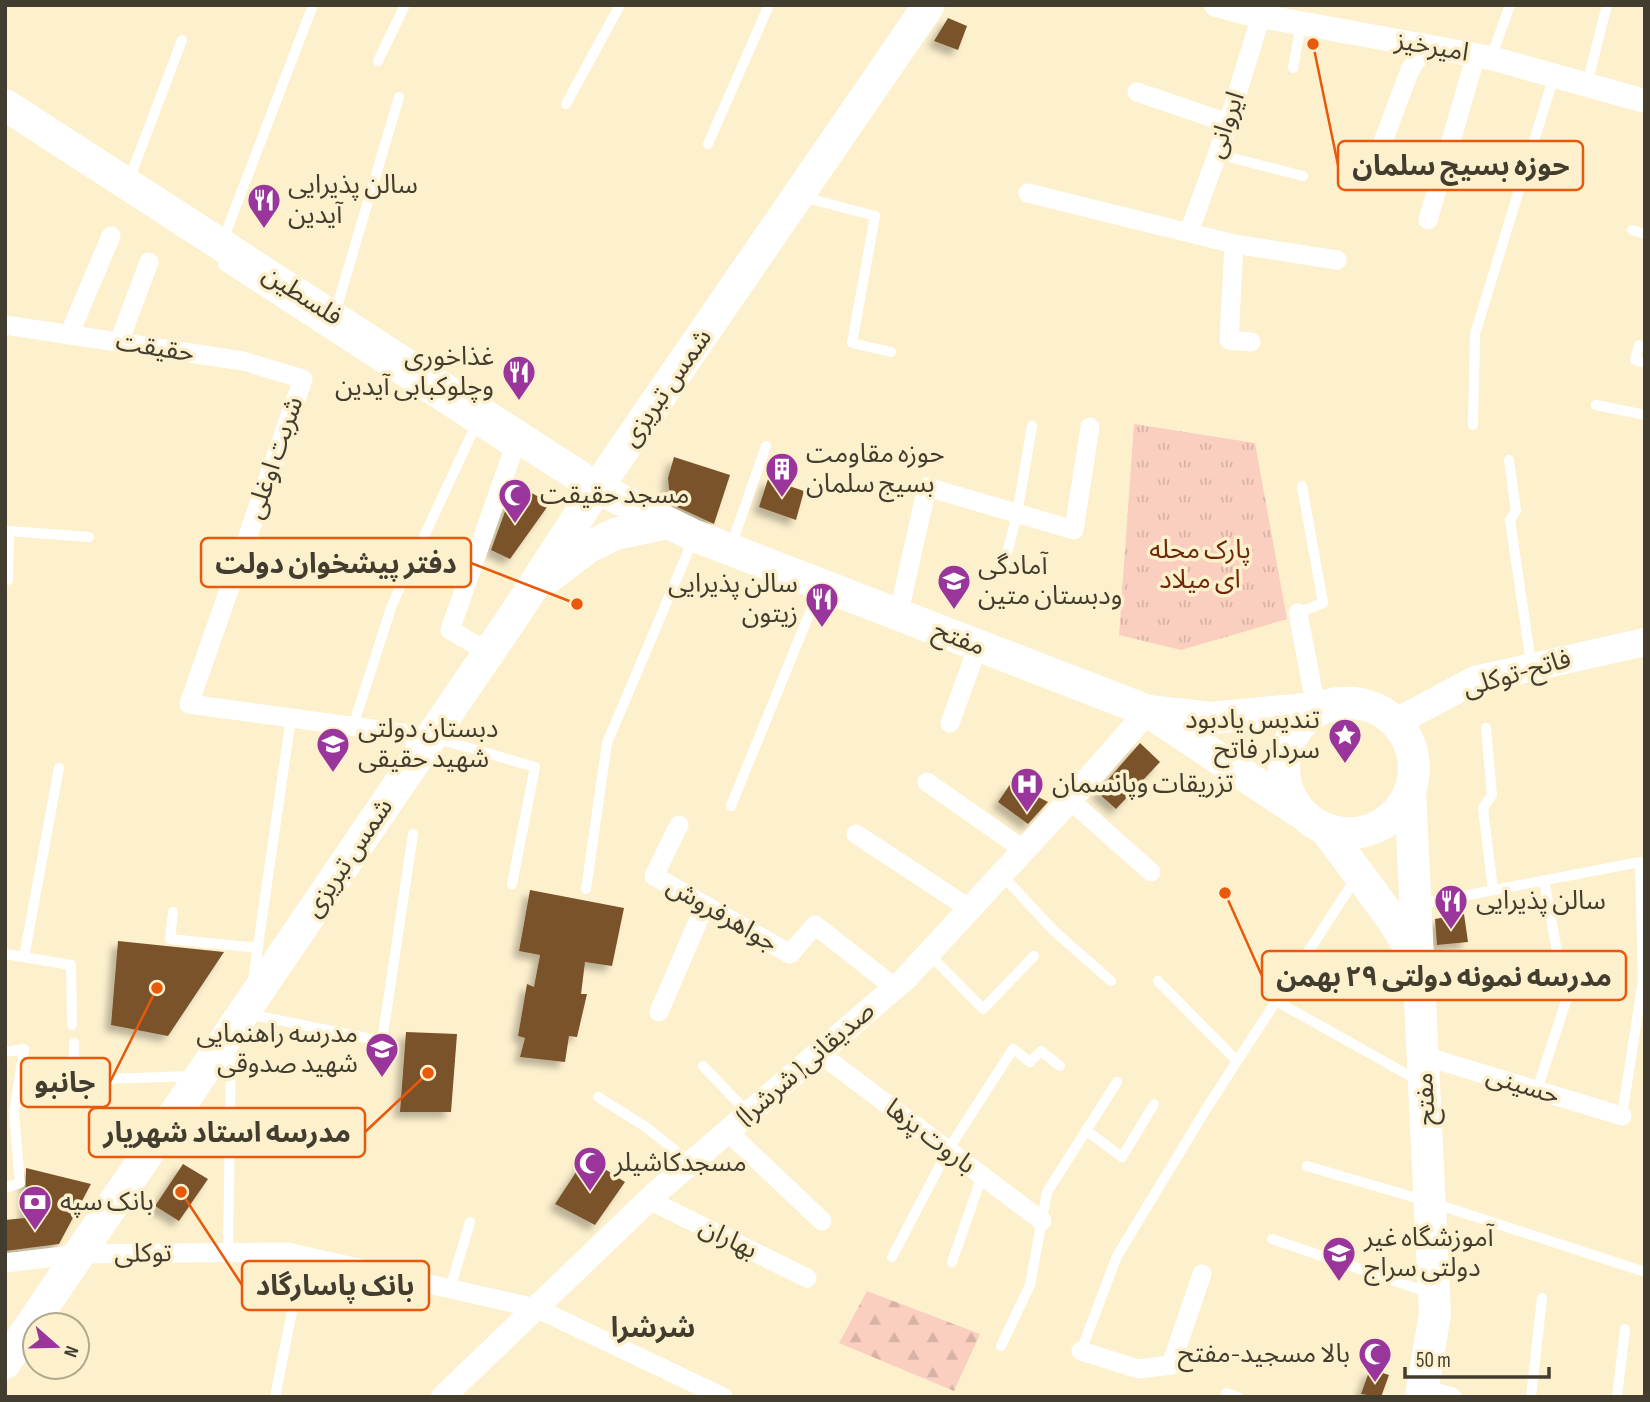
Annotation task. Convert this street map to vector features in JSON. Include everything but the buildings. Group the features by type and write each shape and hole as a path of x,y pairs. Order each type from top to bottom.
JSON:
{"main road":[{"name":"شمس تبریزی","path":"5,1363 242,1017 597,488 929,5"},
{"name":"فلسطین","path":"5,105 128,184 218,252 334,316 597,488"},
{"name":"مفتح","path":"597,488 695,537 1148,711 1211,718 1326,706"},
{"path":"514,614 550,576 587,548 615,534 667,523"},
{"name":"فاتح-توکلی","path":"1396,722 1475,680 1644,645"},
{"path":"1299,811 1287,791 1283,769 1287,746 1298,726 1315,711 1326,706 1358,703 1378,709 1396,722 1407,737 1413,754 1414,773 1410,791 1420,964"},
{"path":"1148,711 1326,830 1346,834 1367,831 1385,823 1400,809 1410,791"},
{"name":"مفتح","path":"1326,830 1392,919 1420,964 1435,1314 1432,1394"}],"street":[{"name":"امیرخیز","path":"1227,7 1261,16 1483,57 1645,101"},
{"name":"ایروانی","path":"1189,232 1228,124 1261,16"},
{"path":"1379,152 1410,70 1426,46"},
{"path":"1428,220 1483,57"},
{"path":"1138,92 1228,124"},
{"path":"1028,193 1234,244 1337,260"},
{"path":"69,335 111,236"},
{"path":"1234,244 1229,340 1251,342"},
{"path":"119,342 149,261"},
{"name":"حقیقت","path":"5,325 243,361 303,379"},
{"name":"شربت اوغلی","path":"303,379 189,704 431,737"},
{"path":"898,616 927,487 1074,530 1090,427"},
{"path":"488,652 450,630 518,456"},
{"path":"1298,613 1326,706"},
{"path":"950,723 978,646"},
{"name":"(شرشرا )صدیقانی","path":"443,1397 649,1200 895,988 1070,800 1148,711"},
{"path":"928,782 1024,850"},
{"path":"1070,800 1151,872"},
{"name":"جواهرفروش","path":"679,825 654,876 790,954 815,925 895,988"},
{"path":"856,834 970,909"},
{"path":"659,1012 705,905"},
{"name":"باروت پزها","path":"819,1053 1042,1221"},
{"name":"حسینی","path":"1424,1070 1537,1090 1622,1116"},
{"path":"728,1132 822,1221"},
{"name":"بهاران","path":"649,1200 807,1278"},
{"name":"توکلی","path":"5,1263 80,1254 287,1252 536,1308 723,1397"},
{"path":"1081,1351 1138,1369 1171,1366 1202,1274"}],"lane":[{"path":"313,5 218,252 474,429 518,456"},
{"path":"379,61 405,5"},
{"path":"566,104 620,5"},
{"path":"708,144 769,5"},
{"path":"1483,57 1510,5"},
{"path":"1587,85 1607,5"},
{"path":"1293,68 1301,23"},
{"path":"128,184 182,40"},
{"path":"1473,425 1475,334 1555,75"},
{"path":"334,316 399,97"},
{"path":"1217,154 1303,176"},
{"path":"799,196 875,216 852,343 891,352"},
{"path":"1632,230 1645,234"},
{"path":"1639,345 1634,360 1645,363"},
{"path":"1596,405 1645,415"},
{"path":"1002,573 1017,513 1032,426"},
{"path":"353,726 392,605 474,429"},
{"path":"730,550 766,446"},
{"path":"1508,460 1516,511 1510,520 1532,667"},
{"path":"549,468 597,488"},
{"path":"1298,613 1323,603 1302,486"},
{"path":"5,580 8,580 9,531 89,537"},
{"path":"586,889 607,743 695,537"},
{"path":"731,806 820,586"},
{"path":"228,1252 242,1017 258,948 291,718"},
{"path":"1486,728 1492,795 1483,808 1493,890"},
{"path":"431,737 535,766 512,884"},
{"path":"24,957 59,768"},
{"path":"242,1017 382,1041 413,834"},
{"path":"1416,905 1640,862 1643,980 1622,1116"},
{"path":"1081,1351 1117,1256 1237,1061 1359,874"},
{"path":"1001,875 1054,931 1111,981"},
{"path":"1537,1090 1566,1001 1544,880"},
{"path":"173,912 170,939 258,948"},
{"path":"5,954 71,965 72,1025"},
{"path":"928,954 983,1009 1034,956"},
{"path":"1158,981 1237,1061"},
{"path":"1276,1001 1424,1070"},
{"path":"74,1043 74,1080 201,1076"},
{"path":"5,1052 24,1049 14,1113 20,1183 5,1188"},
{"path":"892,1257 948,1150 1013,1049 1030,1062 1041,1051 1060,1066"},
{"path":"703,1066 748,1114"},
{"path":"1001,1346 1030,1285 1048,1192 1116,1082"},
{"path":"598,1097 646,1127 691,1163"},
{"path":"1087,1131 1122,1157 1154,1104"},
{"path":"1307,1166 1430,1202 1645,1272"},
{"path":"951,1262 982,1176"},
{"path":"450,1289 470,1222"},
{"path":"1272,1239 1434,1294"},
{"path":"275,1397 303,1256"},
{"path":"1531,1397 1542,1298"},
{"path":"1617,1397 1625,1329"},
{"path":"1226,1393 1238,1397"}],"green space":[{"name":"پارک محله ای میلاد","path":"1134,424 1255,443 1287,619 1181,650 1119,635"},
{"path":"867,1291 980,1334 954,1391 839,1343"}],"place":[{"name":"حوزه بسیج سلمان","path":"1313,44"},
{"name":"سالن پذیرایی آیدین","path":"264,230"},
{"name":"غذاخوری وچلوکبابی آیدین","path":"519,402"},
{"name":"حوزه مقاومت بسیج سلمان","path":"782,499"},
{"name":"مسجد حقیقت","path":"515,525"},
{"name":"دفتر پیشخوان دولت","path":"577,604"},
{"name":"آمادگی ودبستان متین","path":"954,611"},
{"name":"سالن پذیرایی زیتون","path":"822,629"},
{"name":"تندیس یادبود سردار فاتح","path":"1345,765"},
{"name":"دبستان دولتی شهید حقیقی","path":"333,774"},
{"name":"تزریقات وپانسمان","path":"1027,814"},
{"name":"مدرسه نمونه دولتی ۲۹ بهمن","path":"1225,893"},
{"name":"سالن پذیرایی","path":"1451,931"},
{"name":"جانبو","path":"157,988"},
{"name":"مدرسه استاد شهریار","path":"428,1073"},
{"name":"مدرسه راهنمایی شهید صدوقی","path":"382,1079"},
{"name":"بانک پاسارگاد","path":"181,1192"},
{"name":"مسجدکاشیلر","path":"590,1193"},
{"name":"بانک سپه","path":"35,1232"},
{"name":"آموزشگاه غیر دولتی سراج","path":"1339,1283"},
{"name":"بالا مسجید-مفتح","path":"1375,1384"}],"district":[{"name":"شرشرا","path":"653,1328"}]}
